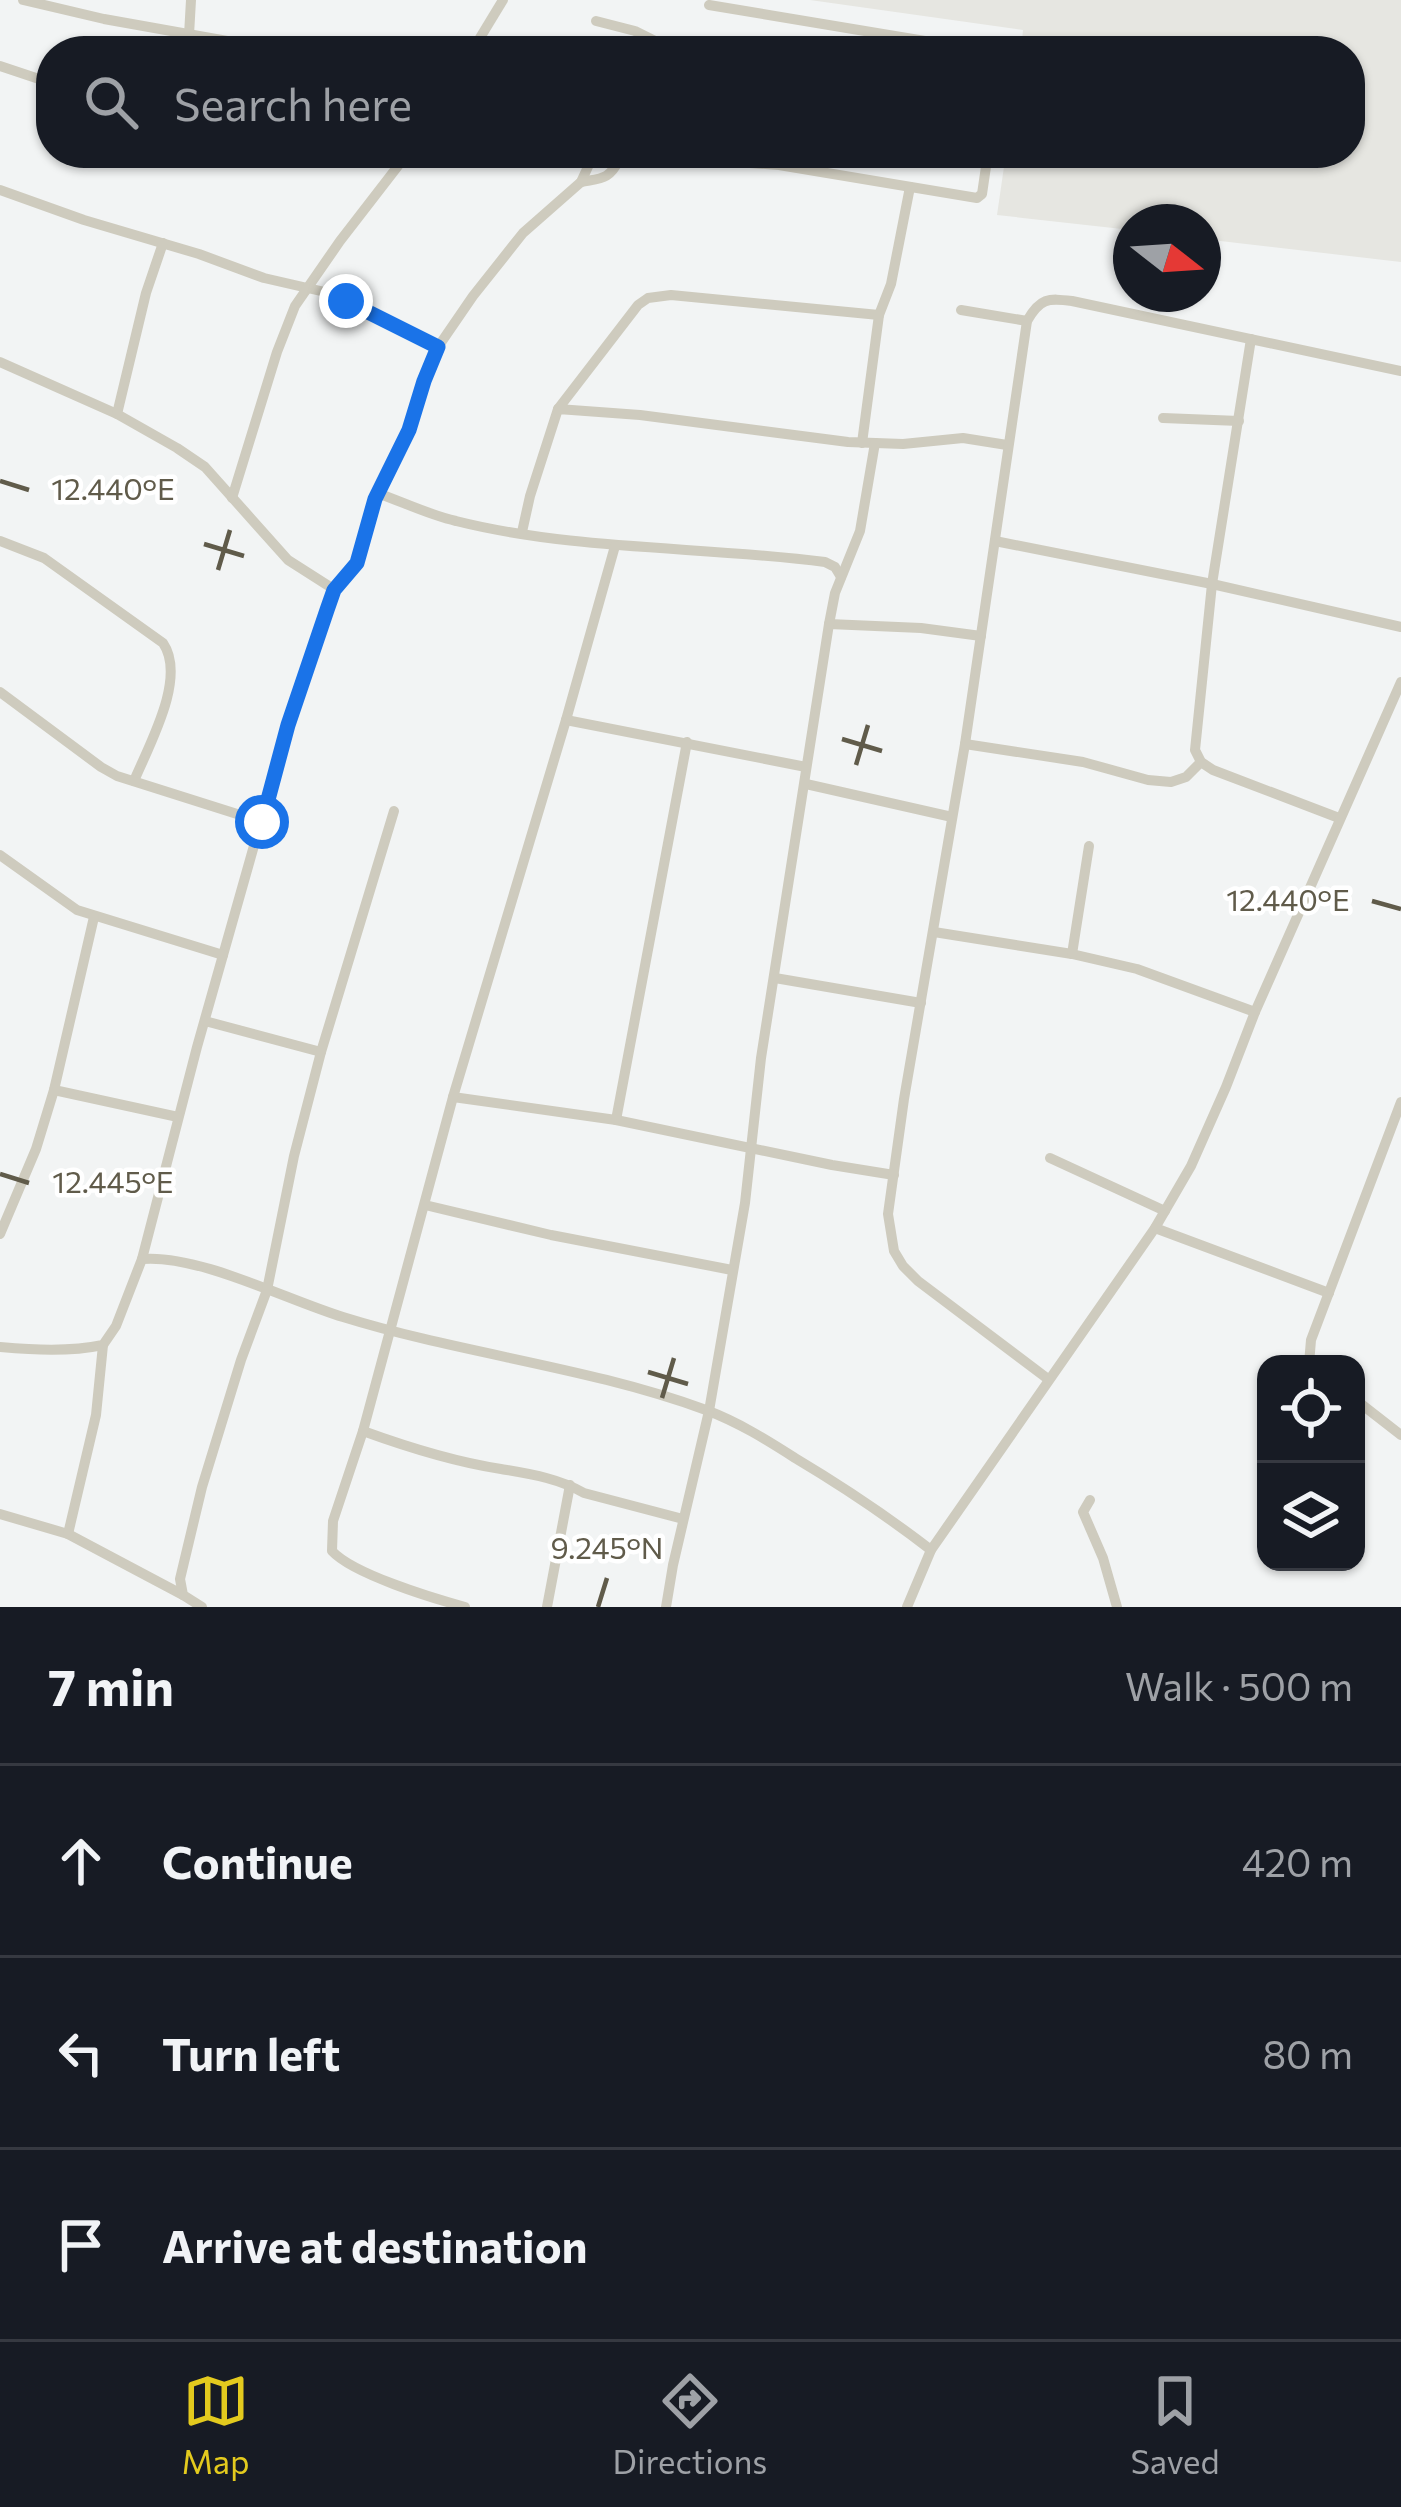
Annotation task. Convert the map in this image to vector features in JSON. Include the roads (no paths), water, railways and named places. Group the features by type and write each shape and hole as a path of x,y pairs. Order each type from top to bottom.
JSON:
{"street":[{"path":"23,0 68,5 195,36"},
{"path":"189,35 191,0"},
{"path":"481,36 503,0"},
{"path":"709,5 895,36"},
{"path":"596,21 645,36"},
{"path":"0,67 36,78"},
{"path":"232,498 295,306 396,168"},
{"path":"68,1534 97,1415 103,1345 116,1326 142,1258 288,725 334,590 357,563 377,493 409,430 438,347 523,233 581,182 587,168"},
{"path":"581,182 605,178 615,168"},
{"path":"801,168 977,198 982,194 986,168"},
{"path":"666,1607 709,1411 753,1147 761,1058 829,624 860,530 879,315 891,284 910,187"},
{"path":"0,190 346,301 438,347"},
{"path":"117,414 163,243"},
{"path":"522,532 562,400 648,298 671,295 879,315"},
{"path":"1048,1379 903,1266 894,1251 888,1214 1027,321 1035,307 1051,299 1401,371"},
{"path":"961,310 1027,321"},
{"path":"1251,339 1212,584 1196,750 1201,762 1213,770 1339,818"},
{"path":"0,362 117,414 205,467 288,560 334,590"},
{"path":"558,409 868,443 964,438 1007,446"},
{"path":"1163,418 1239,421"},
{"path":"377,493 452,520 615,545 825,562 842,578"},
{"path":"0,541 44,558 163,643 170,654 170,689 134,781"},
{"path":"995,541 1401,627"},
{"path":"465,1607 342,1562 332,1551 333,1521 363,1431 453,1097 615,545"},
{"path":"829,624 981,636"},
{"path":"907,1607 931,1550 1155,1228 1191,1166 1339,818 1400,688"},
{"path":"0,712 5,694 101,767 262,822"},
{"path":"566,720 806,767"},
{"path":"616,1120 687,742"},
{"path":"964,744 1083,762 1171,782 1186,778 1201,762"},
{"path":"806,784 952,817"},
{"path":"183,1595 180,1580 202,1487 267,1289 294,1156 394,811"},
{"path":"1072,954 1089,847"},
{"path":"1,861 94,917 224,955"},
{"path":"1,1227 37,1149 94,917"},
{"path":"934,932 1072,954 1167,977 1255,1012"},
{"path":"775,978 921,1003"},
{"path":"205,1021 322,1052"},
{"path":"54,1090 178,1117"},
{"path":"453,1097 616,1120 894,1175"},
{"path":"1310,1355 1311,1340 1401,1102"},
{"path":"1050,1158 1165,1210"},
{"path":"425,1205 732,1270"},
{"path":"1155,1228 1329,1292"},
{"path":"142,1258 199,1266 391,1331 610,1382 709,1411 755,1433 868,1502 931,1550"},
{"path":"0,1347 49,1350 103,1345"},
{"path":"1365,1407 1401,1436"},
{"path":"363,1431 571,1485 584,1493 683,1520"},
{"path":"547,1607 571,1485"},
{"path":"1090,1500 1083,1512 1117,1607"},
{"path":"0,1514 68,1534 202,1607"}]}
